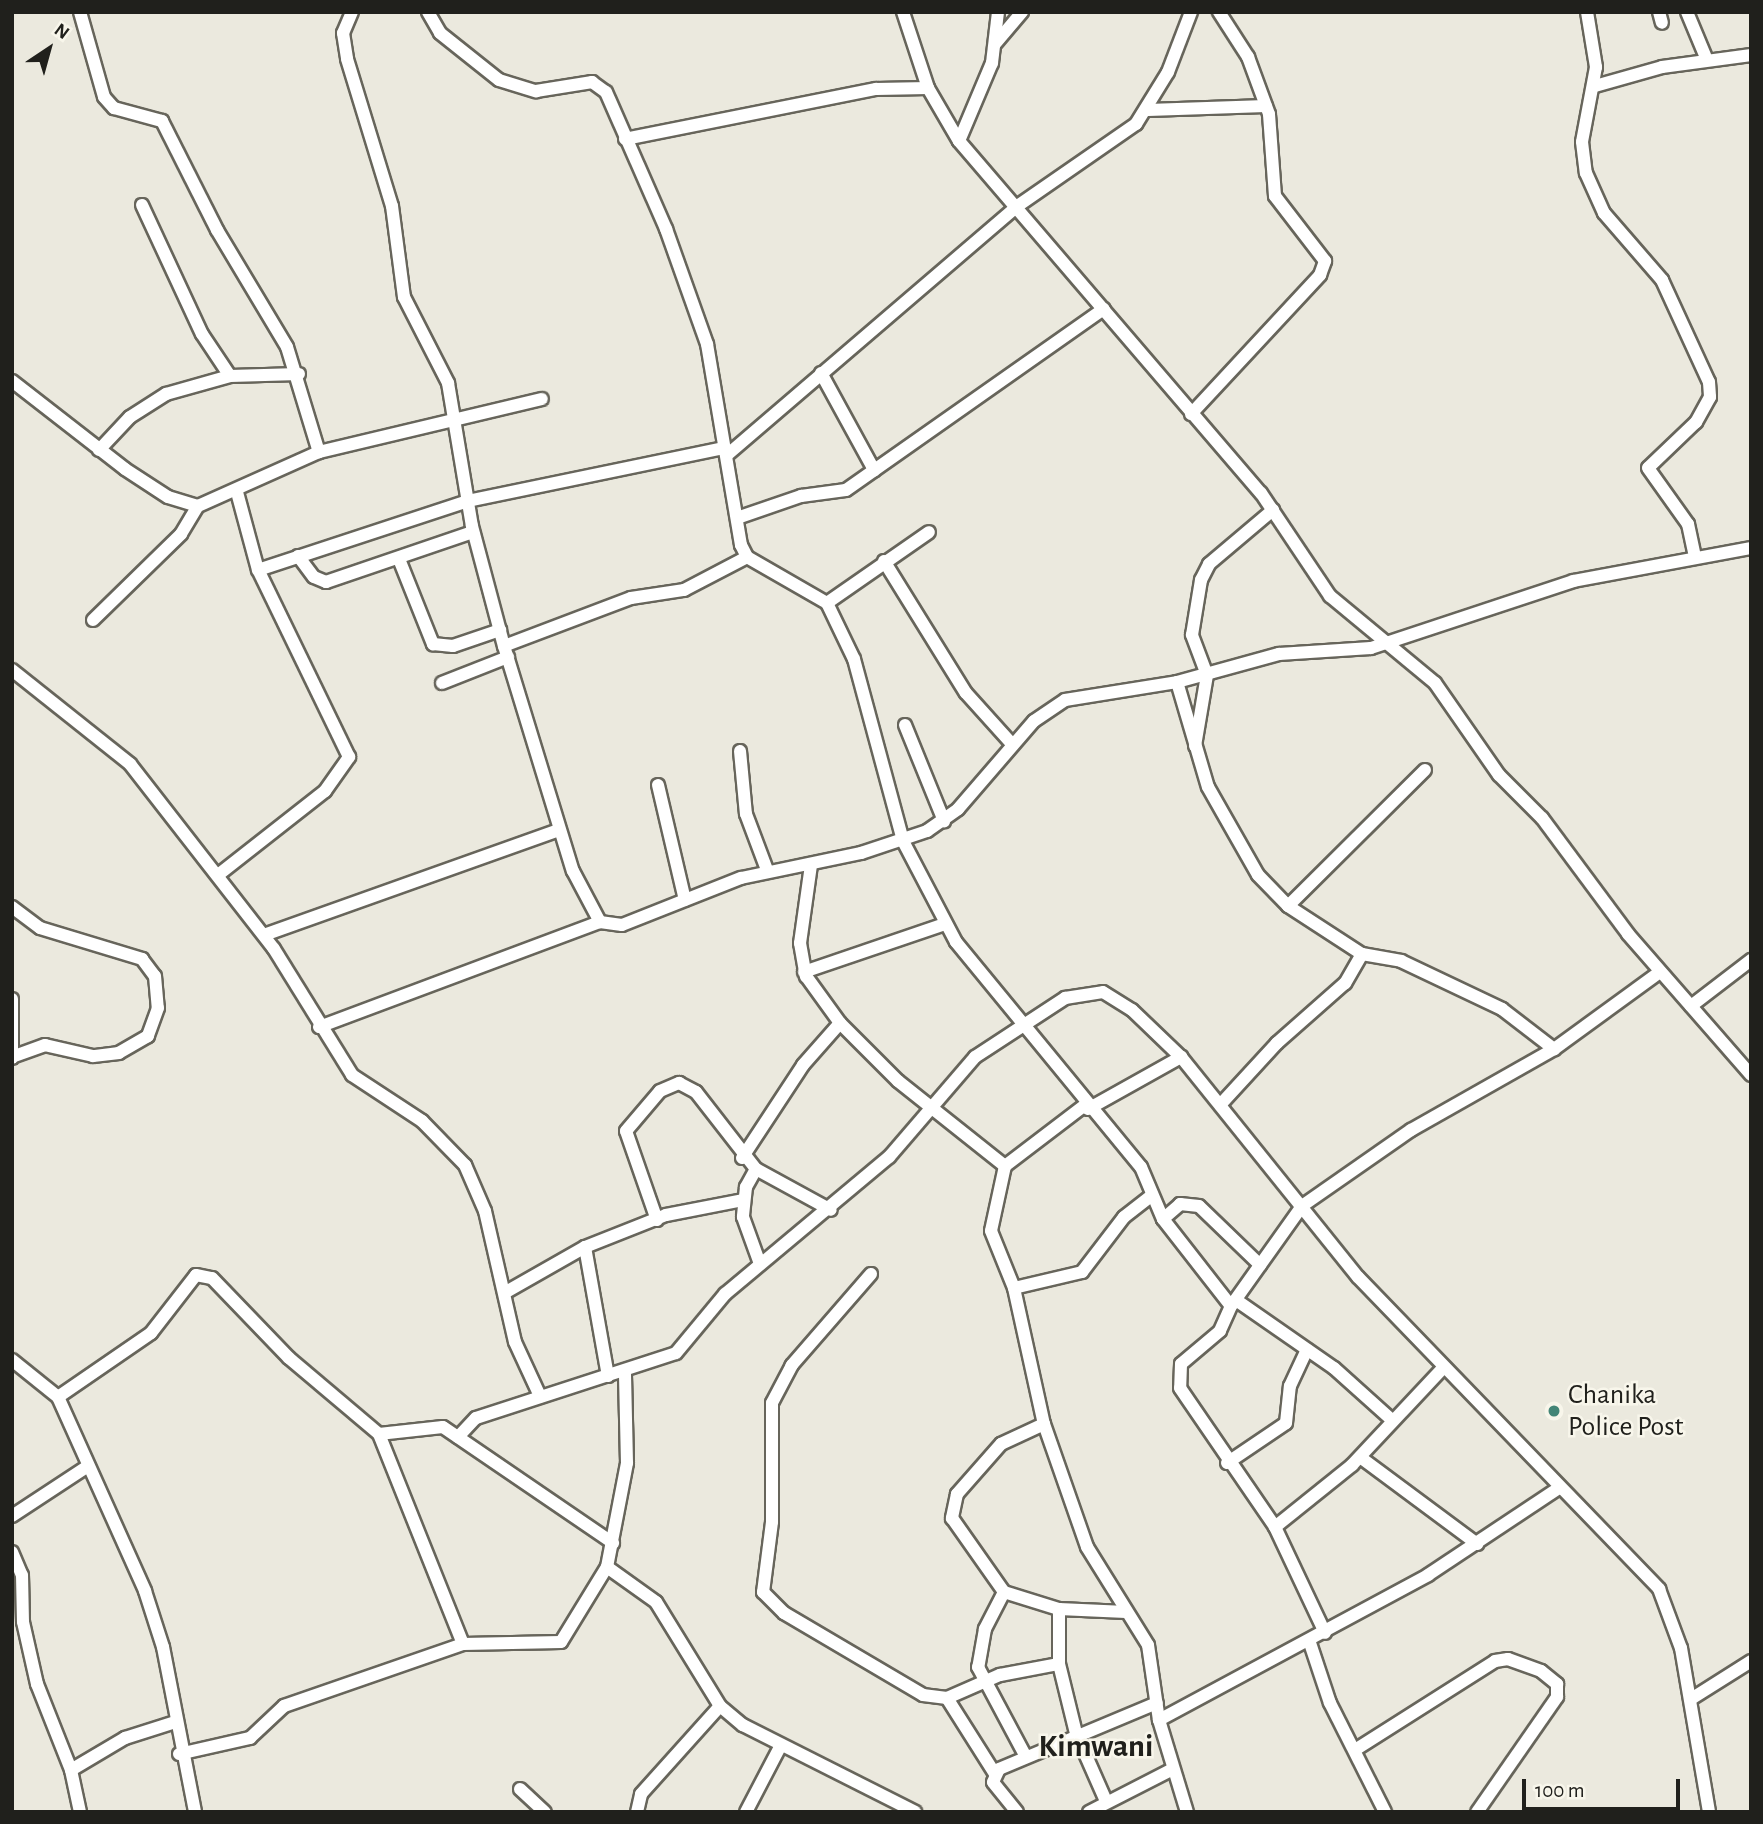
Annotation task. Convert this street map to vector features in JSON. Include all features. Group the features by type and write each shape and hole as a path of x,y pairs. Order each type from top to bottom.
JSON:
{"street":[{"path":"80,12 104,97 114,108 162,121 299,373 319,452"},
{"path":"352,12 343,33 347,59 392,206 397,273 448,383 473,532 506,652 559,831 600,922"},
{"path":"428,12 440,33 499,80 536,91 597,84 670,238 707,344 737,518 747,557 827,603 849,643 903,841 946,924 1019,1024 1086,1107 1143,1171 1150,1197 1163,1219 1234,1303 1307,1350 1392,1420"},
{"path":"903,12 928,88 959,141 1273,510 1330,596 1391,643 1435,683 1499,775 1542,818 1660,972 1751,1075"},
{"path":"959,141 994,44 998,12"},
{"path":"994,44 1022,12"},
{"path":"258,570 468,501 726,451 1016,207 1120,136 1148,110 1191,12"},
{"path":"1191,414 1325,267 1269,183 1266,106 1239,39 1219,12"},
{"path":"1587,12 1595,86 1582,142 1586,173 1604,213 1662,280 1709,382 1710,397 1696,422 1648,468 1688,524 1695,557"},
{"path":"1687,12 1707,60"},
{"path":"1595,86 1707,60 1751,55"},
{"path":"625,139 876,89 928,88"},
{"path":"1148,110 1266,106"},
{"path":"142,205 202,334 230,376"},
{"path":"737,518 801,496 846,490 1104,309"},
{"path":"99,450 147,405 230,376 299,373"},
{"path":"821,373 874,470"},
{"path":"12,381 99,450 168,497 198,506 237,492 319,452 542,399"},
{"path":"218,875 317,798 349,757 258,570 237,492"},
{"path":"93,620 181,534 198,506"},
{"path":"1194,750 1207,674 1192,635 1200,580 1209,565 1273,510"},
{"path":"298,556 314,577 326,582 473,532"},
{"path":"827,603 929,532"},
{"path":"319,1027 600,922 622,925 767,870 811,865 903,841 944,821 1012,744 1052,705 1177,682 1279,654 1391,643 1573,581 1751,548"},
{"path":"442,683 631,598 684,590 747,557"},
{"path":"399,559 433,644 453,646 500,630"},
{"path":"884,561 966,693 1012,744"},
{"path":"12,670 130,764 264,935 319,1027 352,1074 422,1122 466,1165 485,1211 506,1292 515,1342 540,1396"},
{"path":"1177,682 1194,750 1248,859 1288,906 1362,954 1402,961 1502,1009 1554,1049"},
{"path":"905,725 944,821"},
{"path":"740,751 746,814 767,870"},
{"path":"1288,906 1425,770"},
{"path":"658,785 685,900"},
{"path":"264,935 559,831"},
{"path":"811,865 800,943 804,972 840,1023 933,1110 1005,1166"},
{"path":"12,907 40,928 142,959 155,976 158,1008 148,1036 119,1053 93,1056 45,1045 12,1057 12,999"},
{"path":"804,972 946,924"},
{"path":"1221,1104 1261,1058 1345,983 1362,954"},
{"path":"1690,1006 1751,960"},
{"path":"1325,1633 1275,1527 1190,1410 1177,1378 1188,1356 1220,1331 1234,1303 1302,1206 1411,1130 1554,1049 1660,972"},
{"path":"458,1437 476,1418 540,1396 625,1373 676,1353 725,1294 831,1210 933,1110 975,1058 1019,1024 1038,1020 1076,994 1103,992 1132,1010 1181,1057 1357,1277 1659,1589 1691,1699 1709,1812"},
{"path":"743,1158 803,1065 840,1023"},
{"path":"1181,1057 1086,1107 1005,1166 991,1231 1014,1288 1044,1424 1087,1547 1151,1653 1159,1720 1187,1812"},
{"path":"657,1220 626,1131 660,1091 679,1083 696,1092 743,1158 756,1169 831,1210"},
{"path":"756,1169 743,1200 744,1228 760,1264"},
{"path":"1014,1288 1082,1272 1118,1223 1150,1197"},
{"path":"506,1292 585,1247 657,1220 743,1200"},
{"path":"1163,1219 1180,1204 1199,1206 1260,1265"},
{"path":"585,1247 608,1376"},
{"path":"58,1396 151,1333 192,1279 203,1274 379,1434 463,1644"},
{"path":"871,1274 792,1365 772,1403 772,1522 763,1592 784,1613 904,1686 947,1698 982,1684 1059,1664"},
{"path":"1227,1463 1286,1423 1290,1385 1307,1350"},
{"path":"12,1360 58,1396 145,1591 175,1722 179,1754 195,1812"},
{"path":"1275,1527 1360,1457 1444,1367"},
{"path":"179,1754 250,1738 285,1706 463,1644 561,1642 607,1567 613,1543 629,1446 625,1373"},
{"path":"1044,1424 1001,1444 965,1480 952,1507 957,1528 1004,1592 1059,1609 1126,1612"},
{"path":"379,1434 428,1425 458,1437 613,1543"},
{"path":"1360,1457 1477,1544"},
{"path":"12,1516 88,1466"},
{"path":"1159,1720 1325,1633 1477,1544 1559,1488"},
{"path":"12,1552 22,1575 23,1622 37,1684 71,1770 80,1812"},
{"path":"607,1567 641,1587 671,1619 720,1706 780,1746 915,1812"},
{"path":"1004,1592 979,1647 982,1684 1025,1755"},
{"path":"1059,1609 1059,1664 1076,1733 1106,1801"},
{"path":"1309,1640 1331,1703 1358,1748 1385,1812"},
{"path":"1358,1748 1495,1661 1541,1671 1556,1681 1557,1697 1477,1812"},
{"path":"1691,1699 1751,1661"},
{"path":"947,1698 995,1774 996,1788 1017,1812"},
{"path":"995,1774 1025,1755 1157,1703"},
{"path":"637,1812 642,1794 720,1706"},
{"path":"71,1770 125,1738 175,1722"},
{"path":"746,1812 780,1746"},
{"path":"1089,1812 1172,1769"},
{"path":"520,1789 545,1812"}],"place":[{"name":"Chanika Police Post","path":"1554,1411"}],"district":[{"name":"Kimwani","path":"1096,1746"}]}
